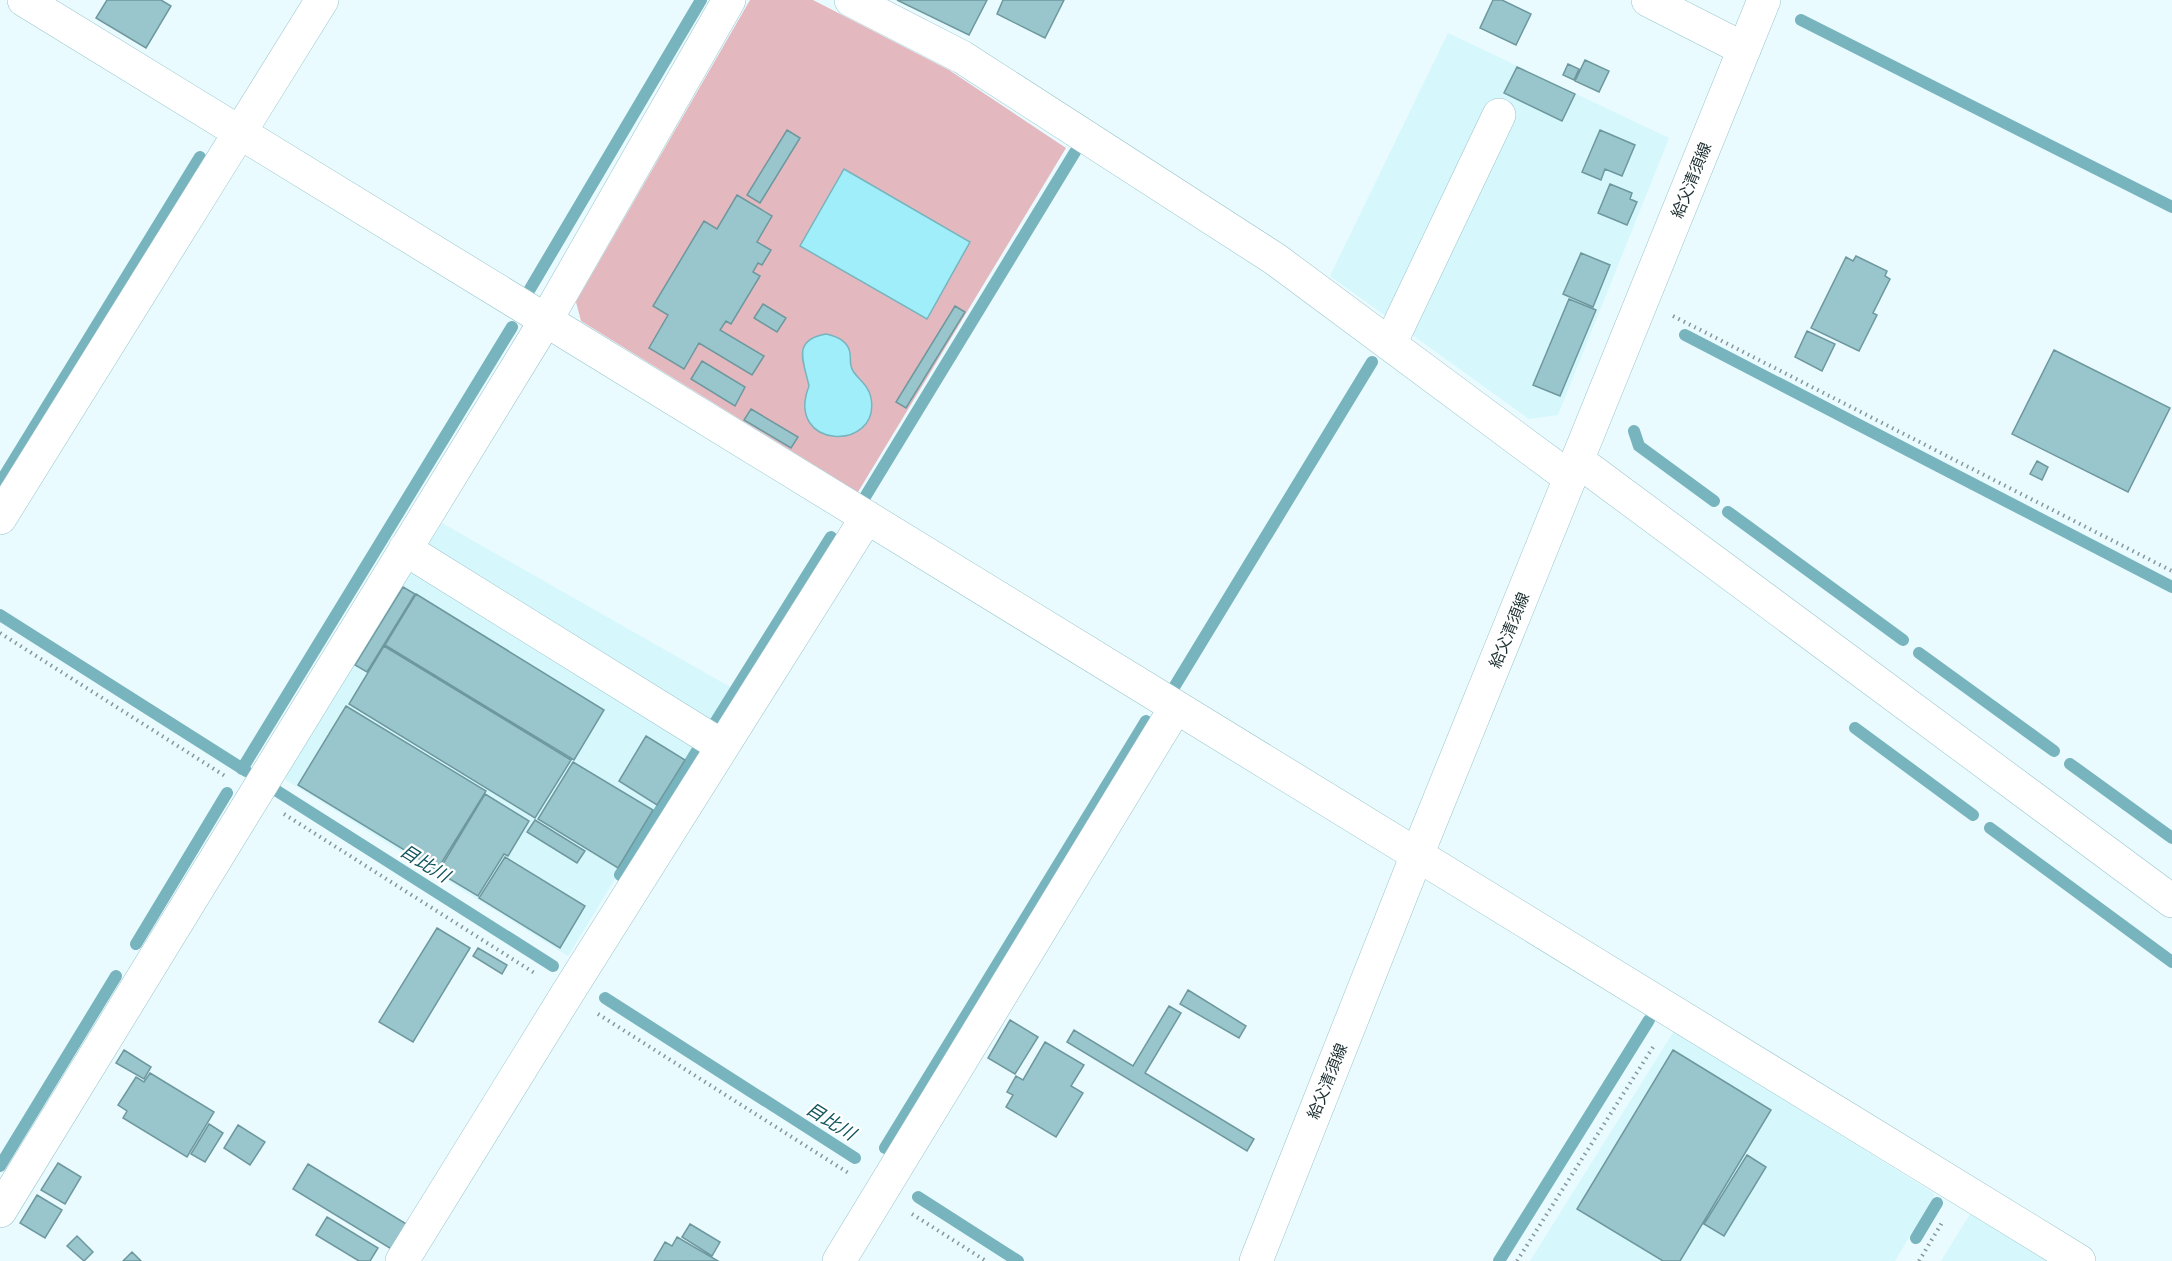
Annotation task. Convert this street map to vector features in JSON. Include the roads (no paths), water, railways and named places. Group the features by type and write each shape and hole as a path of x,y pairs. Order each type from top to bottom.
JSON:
{"street":[{"path":"24,0 2079,1261"},
{"path":"0,519 322,0"},
{"path":"0,1210 546,320 729,0"},
{"path":"851,0 962,57 1275,259 1390,344 1574,469 2172,901"},
{"path":"1648,0 1744,49"},
{"name":"給父清須線","path":"1256,1261 1417,855 1764,0"},
{"path":"1390,344 1499,115"},
{"path":"402,1261 867,517"},
{"path":"405,549 722,746"},
{"path":"839,1261 1176,707"}],"water":[{"path":"844,169 970,242 927,319 800,246"},
{"path":"826,334 847,345 852,369 866,387 871,398 870,416 862,428 849,435 834,436 820,432 810,422 805,407 809,386 802,353 808,341"}],"waterway":[{"path":"530,289 701,0"},
{"path":"1801,20 2172,207"},
{"path":"865,497 1075,152"},
{"path":"0,483 200,157"},
{"path":"242,769 512,327"},
{"path":"1685,335 2172,587"},
{"path":"1173,689 1372,362"},
{"path":"1634,431 1639,446 1714,501"},
{"path":"1728,512 1903,640"},
{"path":"715,723 831,537"},
{"name":"目比川","path":"0,615 246,771"},
{"path":"1919,653 2054,751"},
{"path":"885,1148 1146,721"},
{"path":"1855,728 1973,815"},
{"path":"620,875 697,751"},
{"path":"2070,764 2172,838"},
{"name":"目比川","path":"277,791 553,966"},
{"path":"136,944 227,793"},
{"path":"1990,828 2172,962"},
{"path":"0,1166 116,976"},
{"name":"目比川","path":"605,998 855,1158"},
{"path":"1499,1261 1649,1020"},
{"name":"目比川","path":"918,1197 1018,1261"},
{"path":"1916,1238 1937,1203"}]}
